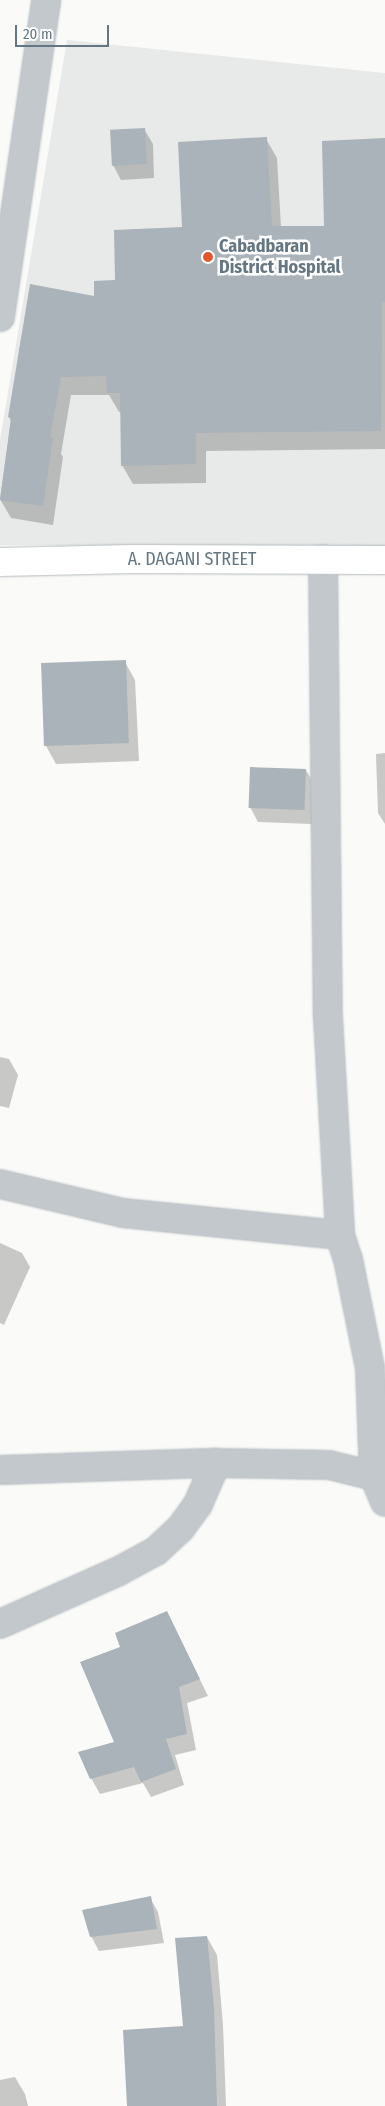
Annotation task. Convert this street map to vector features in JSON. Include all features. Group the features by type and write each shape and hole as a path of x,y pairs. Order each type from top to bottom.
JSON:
{"street":[{"path":"0,317 46,0"},
{"path":"323,559 328,1017 340,1235 348,1259 370,1368 374,1476 385,1502"},
{"name":"A. DAGANI STREET","path":"0,562 385,560"},
{"path":"0,1184 123,1213 340,1235"},
{"path":"0,1470 216,1463 328,1465 374,1476"},
{"path":"0,1624 119,1571 156,1551 180,1529 198,1504 216,1463"}],"shaded area":[{"name":"Cabadbaran District Hospital","path":"67,40 385,73 385,547 0,545 0,440"}],"building":[{"path":"145,128 147,164 112,166 110,130"},
{"path":"267,137 272,226 324,226 322,141 385,138 385,302 382,302 381,431 196,433 196,464 121,466 120,393 107,393 106,376 61,377 50,437 53,437 43,506 0,500 11,418 8,417 30,284 94,296 94,281 115,280 114,230 182,227 178,142"},
{"path":"126,660 129,743 44,746 41,663"},
{"path":"250,767 306,769 305,810 249,808"},
{"path":"167,1611 200,1679 179,1687 187,1734 166,1739 176,1769 141,1782 134,1767 90,1779 78,1752 114,1742 80,1662 120,1647 115,1633"},
{"path":"151,1896 157,1929 90,1937 82,1910"},
{"path":"207,1936 214,2007 217,2106 127,2106 123,2030 183,2026 175,1938"}],"place":[{"name":"Cabadbaran District Hospital","path":"208,257"}]}
